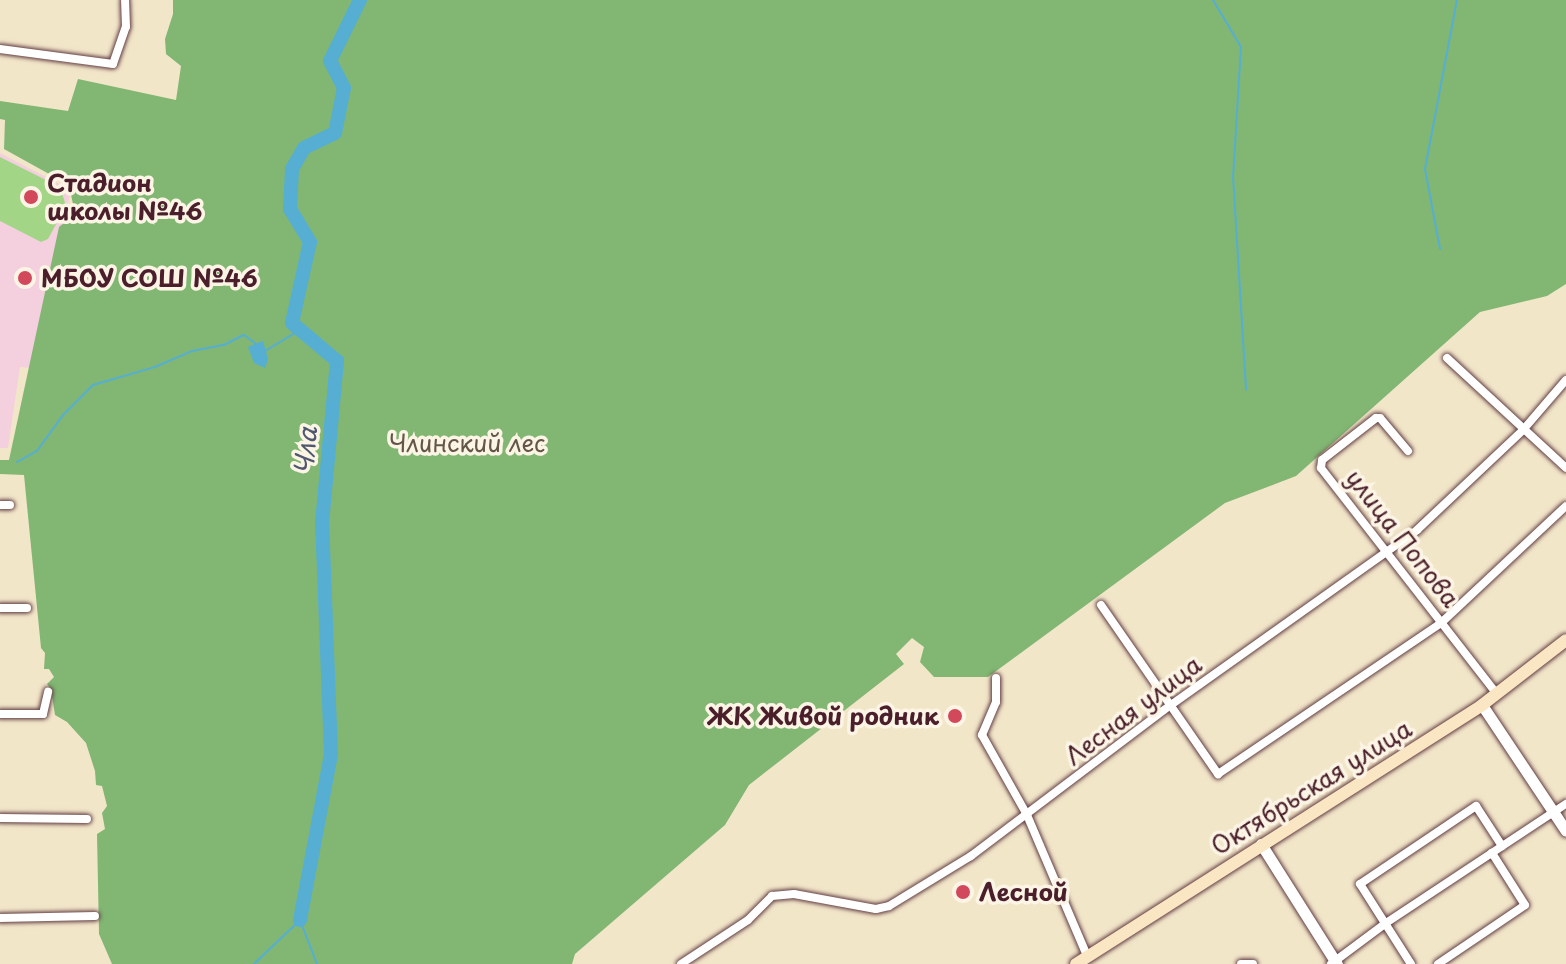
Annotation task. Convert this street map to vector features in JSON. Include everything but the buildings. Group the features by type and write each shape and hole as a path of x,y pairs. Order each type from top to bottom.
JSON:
{"main road":[{"name":"Октябрьская улица","path":"1081,960 1482,705 1566,640"}],"street":[{"path":"0,49 113,64 126,27 125,0"},
{"path":"1447,358 1566,468"},
{"name":"Лесная улица","path":"681,964 748,920 772,896 794,894 864,908 889,906 971,856 1171,705 1417,530 1523,430 1566,380"},
{"name":"улица Попова","path":"1408,451 1380,418 1322,460 1321,468 1497,694"},
{"path":"1101,605 1218,774 1441,623 1566,506"},
{"path":"0,608 27,608"},
{"path":"996,678 996,702 982,735 1027,815 1081,960"},
{"path":"0,714 43,714 48,692"},
{"path":"1482,705 1566,831"},
{"path":"1261,844 1334,963 1386,923 1566,804"},
{"path":"1411,964 1360,884 1476,806 1502,846"},
{"path":"0,818 87,819"},
{"path":"1438,964 1525,905 1492,853"},
{"path":"0,918 95,916"},
{"path":"1241,964 1253,964"}],"shaded area":[{"name":"МБОУ СОШ №46","path":"0,153 71,190 31,368 20,367 8,448 0,448"}],"green space":[{"name":"Члинский лес","path":"173,0 1566,0 1566,284 1547,296 1480,312 1296,476 1225,503 988,677 934,677 920,662 924,647 912,638 896,654 904,664 749,785 725,825 575,954 572,964 112,964 99,934 97,834 105,829 102,813 107,806 102,786 96,785 86,743 67,722 55,715 51,689 47,684 54,677 49,669 44,669 45,653 41,648 24,475 0,474 0,460 9,460 59,227 75,214 69,185 4,149 5,120 0,119 0,101 68,111 78,79 176,100 181,66 166,54 165,39 173,14"},
{"name":"Стадион школы №46","path":"0,157 60,187 66,206 48,239 41,242 0,221"}],"water":[{"path":"263,341 268,359 265,368 254,363 248,347"}],"waterway":[{"name":"Чла","path":"300,920 331,754 322,523 337,361 292,323 310,242 290,209 292,169 304,148 335,133 344,88 330,61 360,0"},
{"path":"1213,0 1241,47 1233,176 1246,390"},
{"path":"1440,249 1425,169 1457,0"},
{"path":"265,351 300,330"},
{"path":"17,462 37,451 63,415 93,385 155,367 192,351 224,345 244,335 256,344"},
{"path":"254,964 300,920 317,964"}],"place":[{"name":"Стадион школы №46","path":"31,197"},
{"name":"МБОУ СОШ №46","path":"25,278"},
{"name":"ЖК Живой родник","path":"955,716"},
{"name":"Лесной","path":"963,892"}]}
